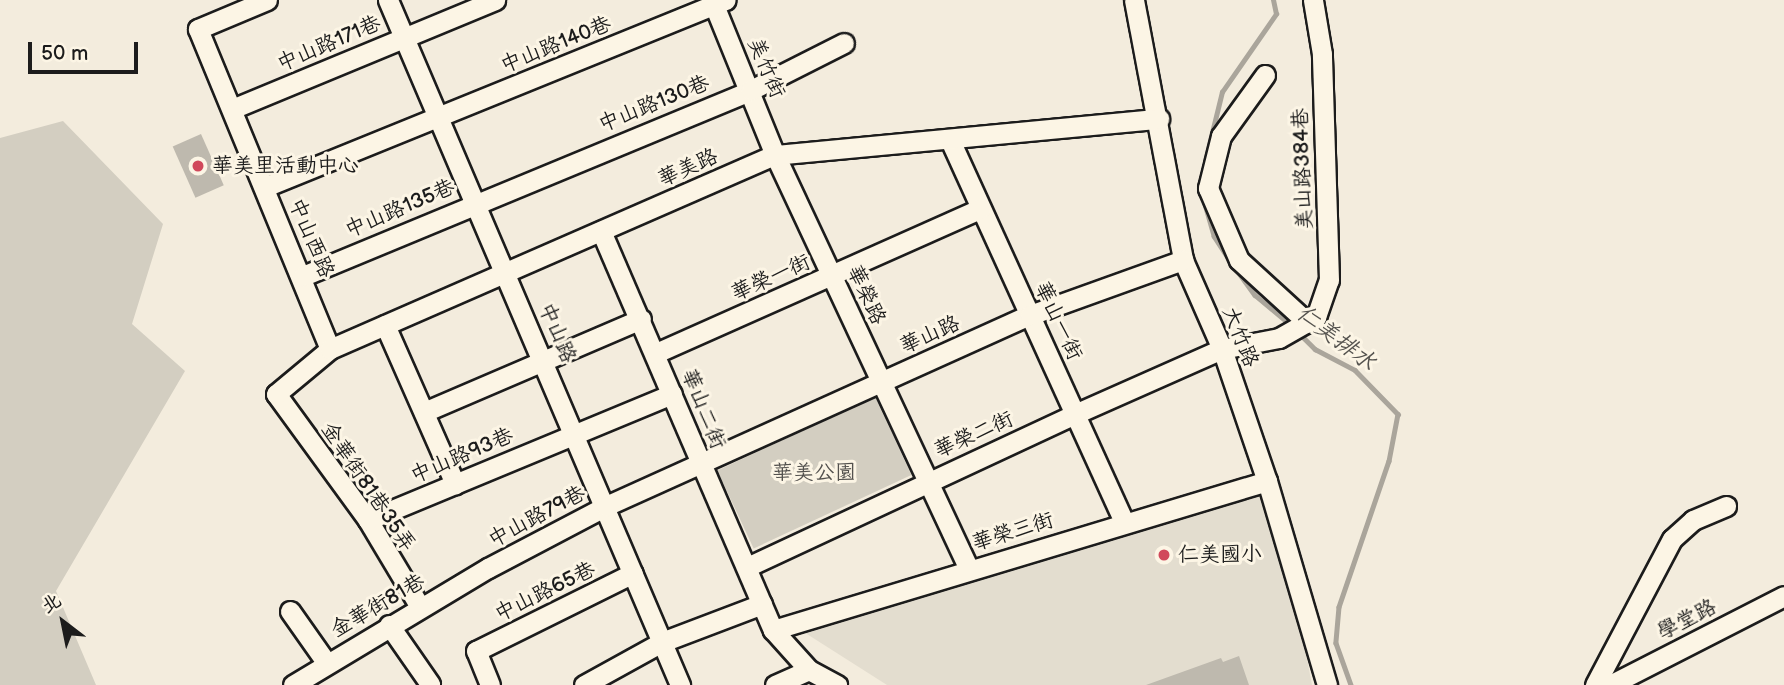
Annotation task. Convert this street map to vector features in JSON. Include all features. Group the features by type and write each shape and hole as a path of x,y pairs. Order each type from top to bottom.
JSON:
{"street":[{"name":"中山西路","path":"267,0 198,29 303,276 330,349"},
{"name":"中山路","path":"388,0 442,115 680,685"},
{"name":"中山路171巷","path":"232,109 495,0"},
{"name":"大竹路","path":"1134,0 1183,260 1222,349 1267,481 1327,685"},
{"name":"美山路384巷","path":"1306,326 1329,281 1322,54 1313,0"},
{"name":"美竹街","path":"718,2 775,155"},
{"name":"中山路140巷","path":"265,187 718,2"},
{"name":"中山路130巷","path":"477,201 751,90 844,43"},
{"path":"1265,75 1221,136 1208,188 1239,260 1306,326"},
{"name":"華美路","path":"276,394 330,349 775,155 1158,119"},
{"name":"華山一街","path":"950,139 1124,522"},
{"name":"華榮路","path":"775,155 969,569"},
{"name":"中山路135巷","path":"303,276 477,201"},
{"name":"華榮一街","path":"656,354 980,209"},
{"name":"華山二街","path":"601,231 773,630 809,670 837,685"},
{"name":"華山路","path":"702,467 1030,315 1183,260"},
{"path":"424,412 641,319"},
{"path":"385,325 455,484"},
{"name":"華榮二街","path":"747,567 928,481 1222,349 1279,338 1306,326"},
{"name":"金華街81巷35弄","path":"276,394 368,520 420,607"},
{"name":"中山路93巷","path":"368,520 672,394"},
{"name":"中山路79巷","path":"488,568 606,506 702,467"},
{"name":"華榮三街","path":"773,630 1267,481"},
{"path":"1595,685 1672,539 1693,520 1726,506"},
{"name":"金華街81巷","path":"293,685 326,662 488,568"},
{"name":"中山路65巷","path":"490,685 476,651 633,573"},
{"name":"學堂路","path":"1610,685 1784,596"},
{"path":"585,685 662,642 762,604"},
{"path":"289,611 326,662"},
{"path":"389,625 430,684"},
{"path":"775,685 809,670"}],"shaded area":[{"name":"仁美國小","path":"1258,493 1299,617 1312,685 887,685 799,629"}],"green space":[{"path":"63,121 163,224 132,324 185,371 56,591 96,685 0,685 0,138"},
{"name":"華美公園","path":"875,397 911,475 754,548 717,471"}],"building":[{"name":"華美里活動中心","path":"201,134 224,185 195,198 173,147"},
{"path":"1239,656 1249,685 1146,685 1221,658 1223,662"}],"waterway":[{"name":"仁美排水","path":"1205,161 1222,92 1276,14 1273,0"},
{"name":"仁美排水","path":"1205,204 1214,236 1229,259"},
{"name":"仁美排水","path":"1236,269 1255,295 1291,325"},
{"name":"仁美排水","path":"1299,333 1315,349 1355,370 1398,414 1389,461 1339,607 1336,643 1351,685"}],"place":[{"name":"華美里活動中心","path":"198,166"},
{"name":"仁美國小","path":"1164,555"}]}
